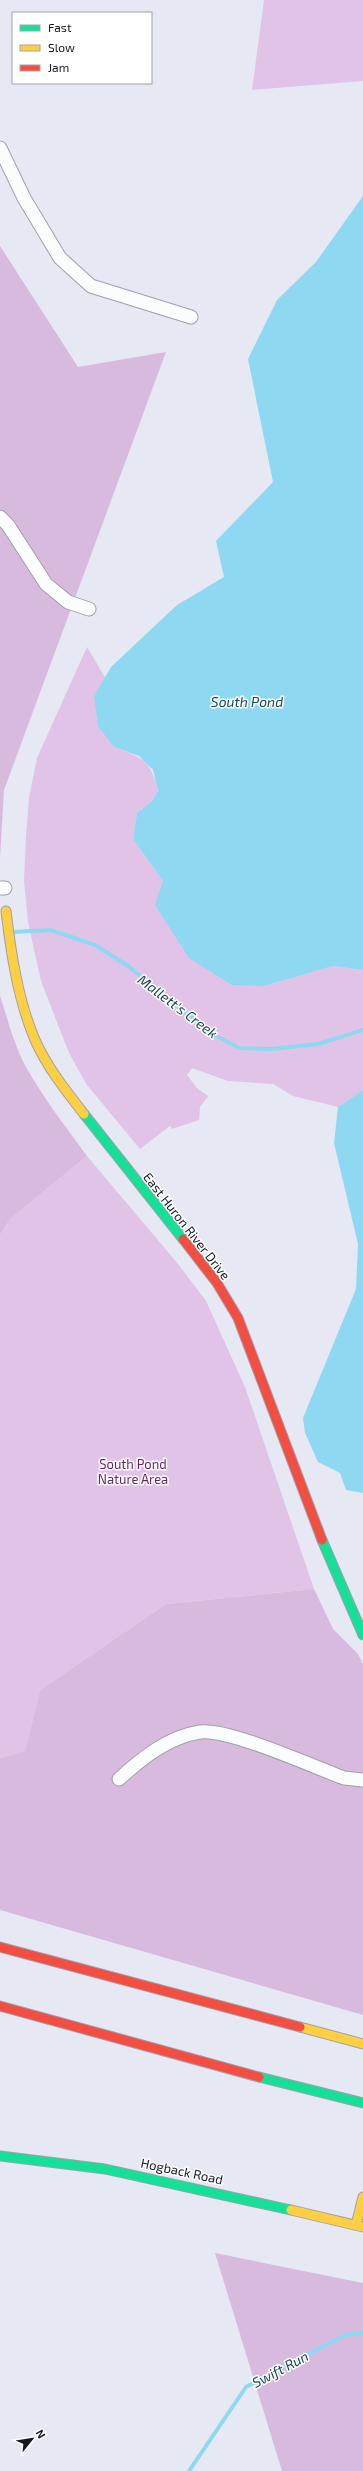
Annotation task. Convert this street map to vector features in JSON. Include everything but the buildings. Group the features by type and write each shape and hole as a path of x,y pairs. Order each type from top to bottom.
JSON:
{"main road":[{"name":"East Huron River Drive","path":"6,911 10,944 24,1003 35,1039 52,1071 129,1173 181,1235 217,1283 238,1318 316,1526 360,1620 363,1635"},
{"path":"0,1947 363,2044"},
{"path":"0,2006 208,2064 359,2102"},
{"name":"Hogback Road","path":"0,2156 40,2158 100,2167 190,2185 360,2226"},
{"path":"360,2226 363,2197"}],"street":[{"path":"0,148 24,198 60,258 91,286 191,317"},
{"path":"0,517 8,525 46,584 68,602 89,608"},
{"path":"120,1779 143,1757 168,1742 200,1732 226,1735 344,1778 363,1780"}],"green space":[{"path":"264,0 363,0 363,81 252,90"},
{"path":"87,647 106,679 94,696 114,747 139,757 144,761 152,772 155,780 158,791 152,801 137,813 133,839 163,881 264,986 333,966 363,970 363,1090 338,1107 293,1096 273,1084 228,1081 192,1068 187,1075 197,1088 208,1096 200,1107 199,1120 172,1129 170,1126 140,1149 87,1085 69,1053 41,981 28,922 24,880 29,798 37,758"},
{"name":"South Pond Nature Area","path":"87,1156 178,1264 206,1301 245,1387 314,1589 166,1604 40,1690 25,1751 0,1758 0,1235 10,1219"}],"shaded area":[{"path":"0,246 78,367 166,352 4,790 0,858"},
{"path":"0,996 15,1041 26,1067 48,1102 87,1156 10,1219 0,1235"},
{"path":"314,1589 333,1629 358,1654 363,1664 363,2015 0,1910 0,1758 25,1751 40,1690 166,1604"},
{"path":"215,2253 363,2283 363,2471 282,2471"}],"water":[{"name":"South Pond","path":"363,196 363,970 333,966 264,986 232,985 189,958 155,905 163,881 133,839 137,813 152,801 158,791 153,770 139,756 114,747 98,726 94,696 111,667 177,605 224,577 216,541 273,482 248,359 277,300 316,262"},
{"path":"363,1090 363,1493 346,1490 340,1473 318,1462 305,1433 303,1418 356,1289 358,1244 334,1143 338,1107"}],"waterway":[{"name":"Mallett's Creek","path":"12,932 51,930 95,945 128,966 211,1033 239,1048 271,1049 318,1044 363,1030"},
{"name":"Swift Run","path":"189,2471 246,2387 345,2335 363,2333"}],"traffic: fast":[{"path":"84,1114 183,1239"},
{"path":"322,1540 363,1635"},
{"path":"259,2077 363,2103"},
{"path":"0,2156 105,2169 291,2210"}],"traffic: slow":[{"path":"6,911 16,976 29,1025 45,1060 84,1114"},
{"path":"300,2027 363,2044"},
{"path":"356,2225 363,2197"},
{"path":"291,2210 363,2227"}],"traffic: jam":[{"path":"183,1239 217,1283 238,1318 322,1540"},
{"path":"0,1947 300,2027"},
{"path":"0,2006 259,2077"}]}
